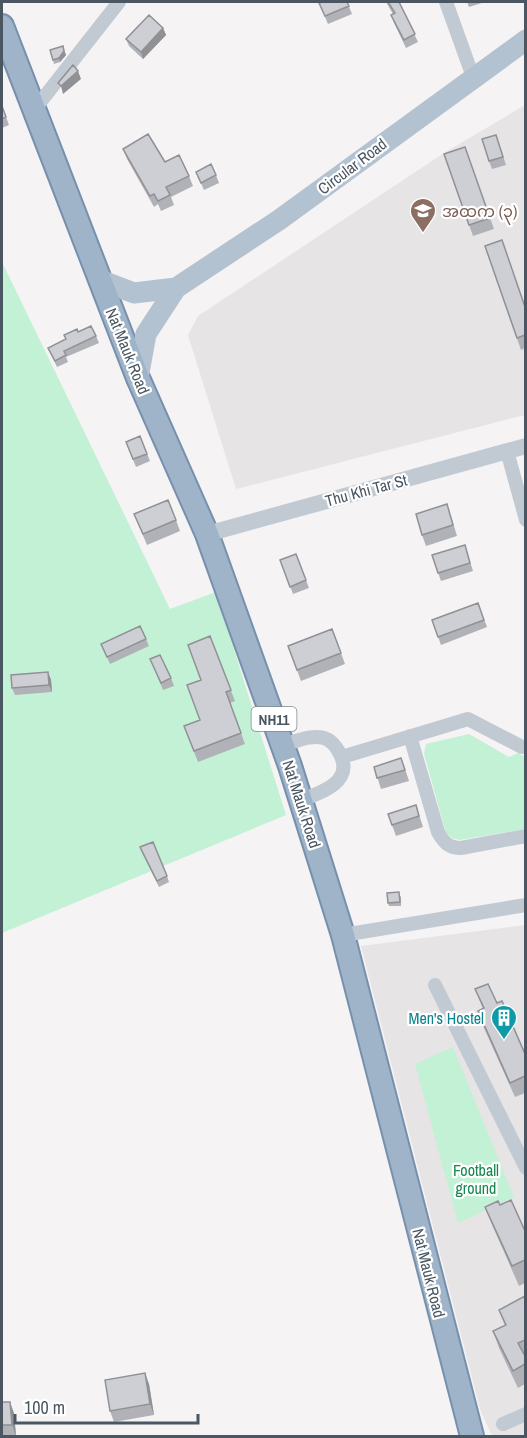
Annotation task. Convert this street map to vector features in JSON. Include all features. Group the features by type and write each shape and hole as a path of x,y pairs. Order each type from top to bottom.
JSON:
{"highway":[{"name":"Nat Mauk Road","path":"2,26 138,378 207,534 283,745 343,935 472,1437"}],"main road":[{"name":"Circular Road","path":"176,288 279,220 525,40"},
{"path":"100,280 134,293 176,288"},
{"path":"138,378 146,333 176,288"}],"street":[{"path":"34,110 119,2"},
{"path":"446,2 473,76"},
{"name":"Thu Khi Tar St","path":"207,534 525,446"},
{"path":"507,451 524,512"},
{"path":"342,757 468,718 522,747"},
{"path":"410,736 438,832 443,842 451,848 461,848 525,836"},
{"path":"283,745 312,737 325,738 336,746 342,757 343,770 338,781 327,790 301,800"},
{"path":"343,935 525,905"},
{"path":"435,985 525,1168"},
{"path":"503,1424 525,1414"}],"shaded area":[{"name":"အထက (၃)","path":"525,105 525,415 236,489 188,335 198,316 444,153"},
{"path":"525,925 525,1436 492,1436 480,1409 361,946"}],"green space":[{"path":"2,262 170,609 216,592 286,815 2,933"},
{"path":"469,734 509,757 518,753 525,757 525,829 460,840 446,833 424,754 426,744"},
{"name":"Football ground","path":"453,1047 514,1197 458,1223 415,1064"}],"building":[{"path":"347,2 349,6 325,16 319,3"},
{"path":"388,2 399,2 415,34 404,40 391,15 395,13"},
{"path":"149,15 163,28 141,52 126,39"},
{"path":"63,46 64,51 59,58 53,60 50,50"},
{"path":"73,65 78,71 61,86 58,83"},
{"path":"2,106 6,117 2,119"},
{"path":"148,134 165,162 179,155 189,176 166,187 170,195 158,201 154,194 150,196 123,149"},
{"path":"496,135 503,157 489,161 482,139"},
{"path":"465,147 490,218 469,225 444,154"},
{"path":"211,164 216,175 201,183 196,172"},
{"path":"502,240 525,307 525,335 517,338 485,246"},
{"path":"91,326 96,336 64,351 66,355 55,361 48,348 66,339 64,335"},
{"path":"140,436 147,454 133,459 126,442"},
{"path":"168,500 176,520 143,534 134,514"},
{"path":"447,504 453,525 422,535 416,514"},
{"path":"465,545 470,563 438,573 432,555"},
{"path":"296,554 306,580 290,587 280,560"},
{"path":"478,603 484,620 438,637 432,620"},
{"path":"140,626 146,639 107,657 101,644"},
{"path":"332,629 341,653 297,670 288,646"},
{"path":"210,636 231,690 226,692 241,733 194,751 184,726 200,720 187,685 201,680 188,645"},
{"path":"160,655 171,678 161,683 150,659"},
{"path":"48,672 49,685 12,688 11,675"},
{"path":"401,758 405,770 377,778 374,767"},
{"path":"416,805 419,816 392,825 388,814"},
{"path":"153,842 167,876 157,881 140,847"},
{"path":"399,892 400,902 388,903 387,893"},
{"name":"Men's Hostel","path":"488,984 497,1003 502,1001 525,1054 525,1076 510,1083 478,1011 484,1008 475,989"},
{"path":"511,1200 525,1231 525,1260 512,1266 485,1207 498,1201 500,1205"},
{"path":"525,1296 525,1340 518,1343 525,1356 525,1364 513,1371 493,1331 506,1325 499,1310"},
{"path":"145,1373 150,1404 110,1411 105,1380"},
{"path":"2,1402 10,1402 12,1425 2,1425"}],"place":[{"name":"အထက (၃)","path":"423,234"},
{"name":"Men's Hostel","path":"504,1041"}]}
